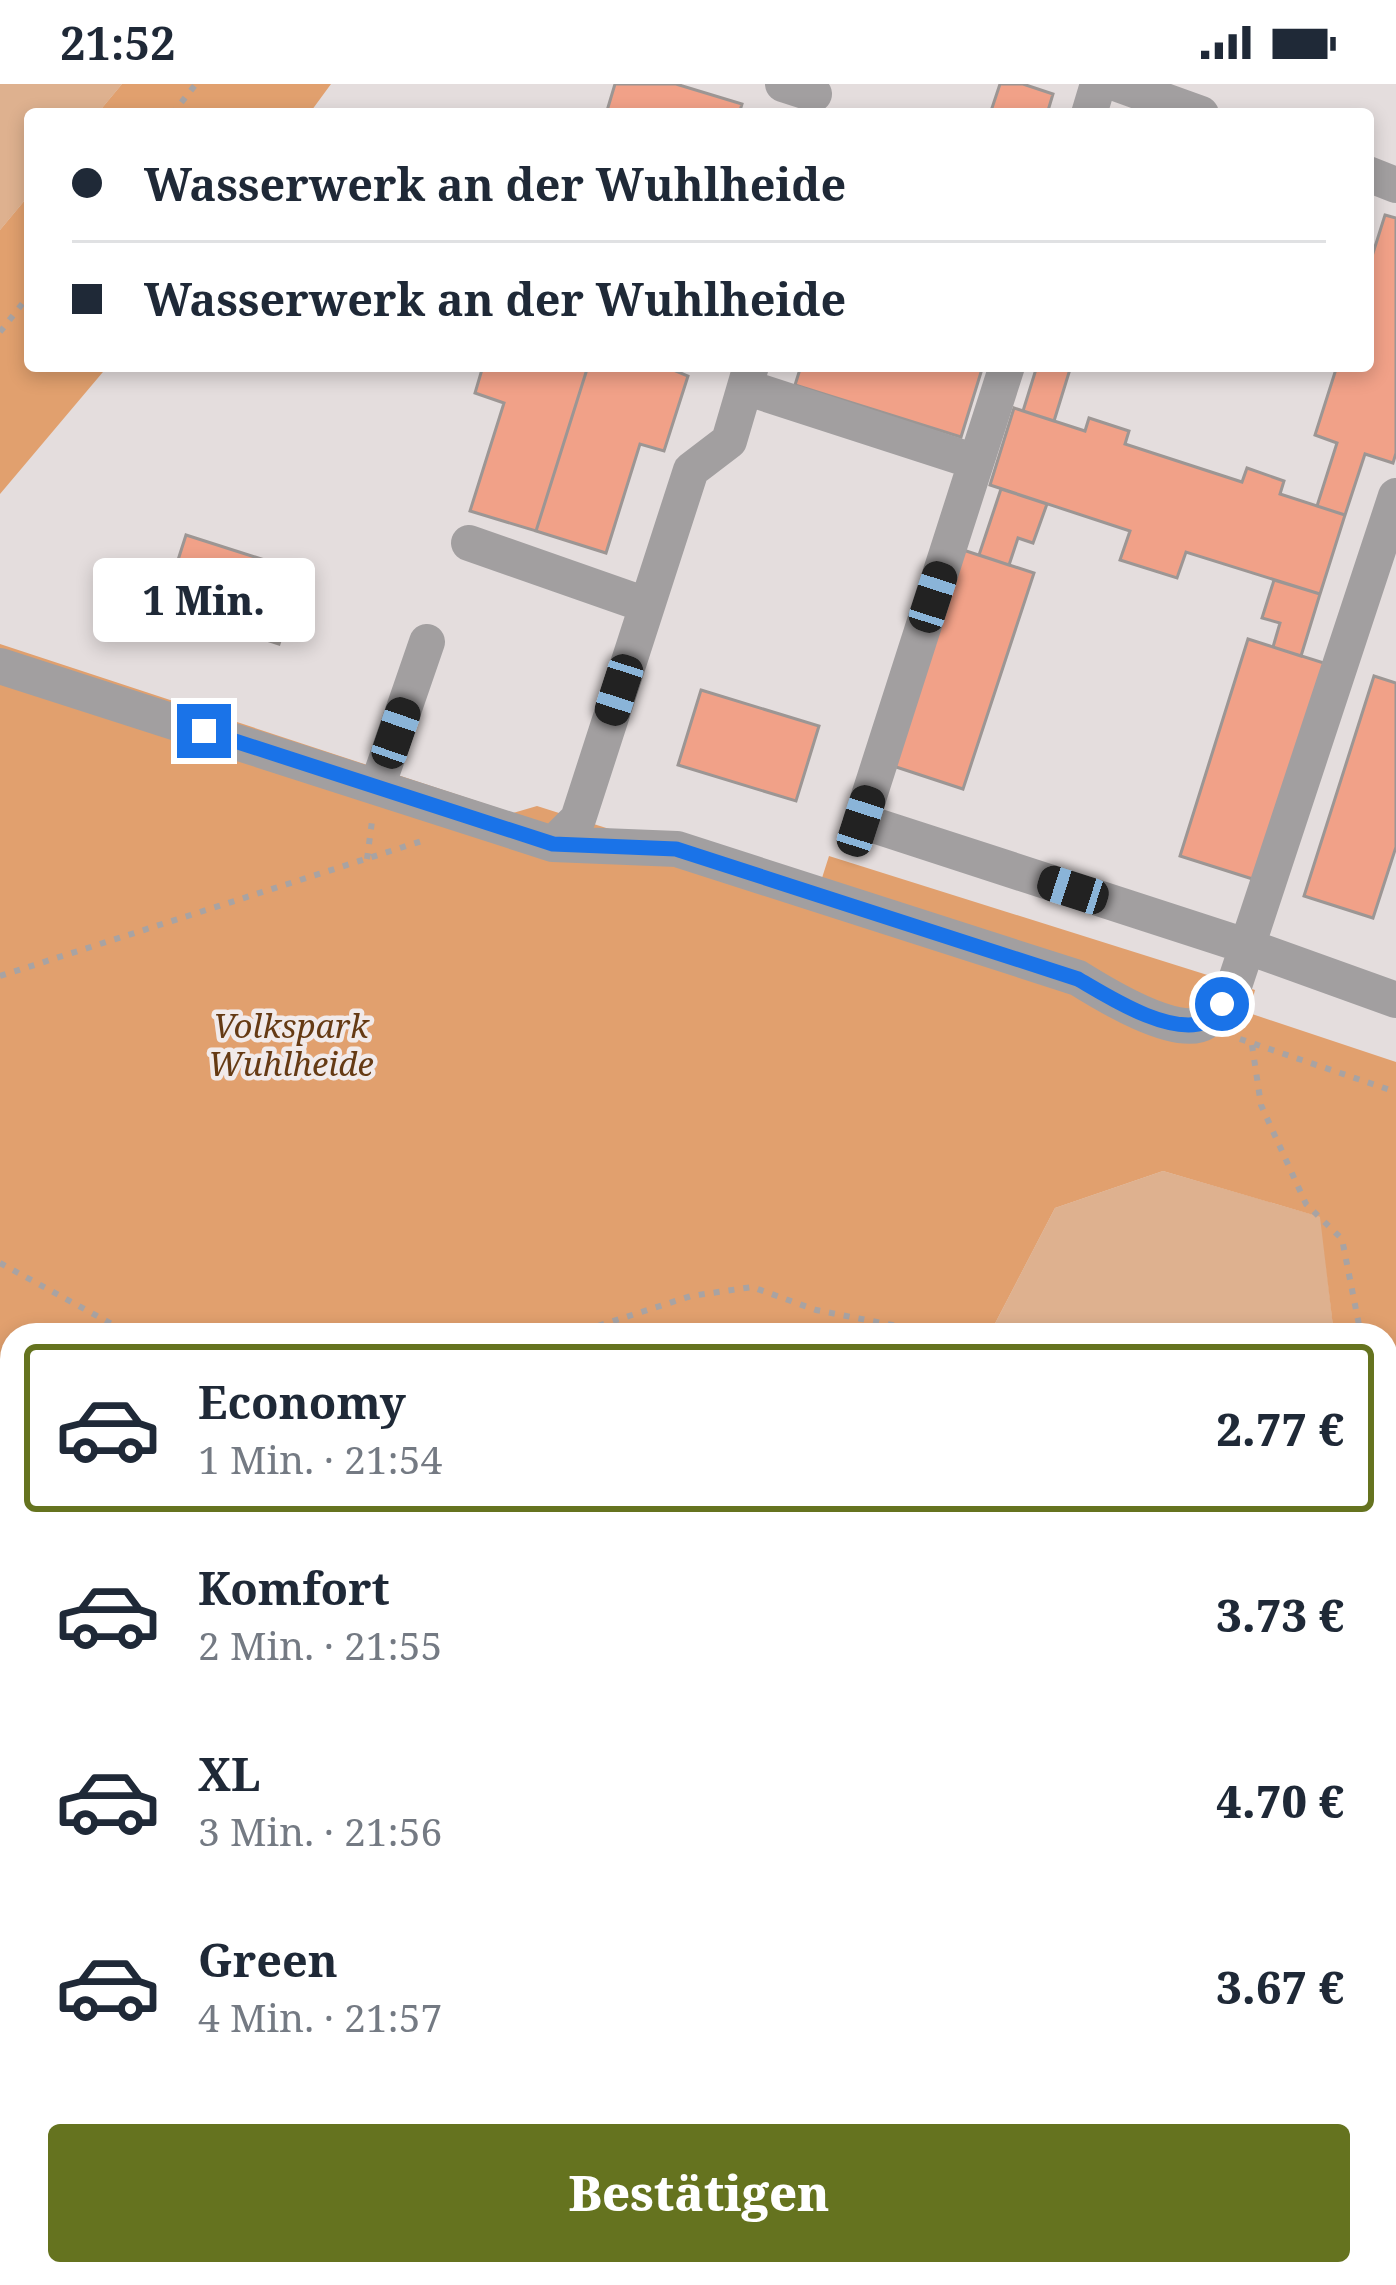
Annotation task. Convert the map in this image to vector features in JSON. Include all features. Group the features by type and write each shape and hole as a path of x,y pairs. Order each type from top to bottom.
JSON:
{"lane":[{"path":"1118,84 1184,108"},
{"path":"1005,372 861,821 1246,946 1396,1000"},
{"path":"553,844 578,819 691,470 729,441 748,377 976,462"},
{"path":"0,666 553,844 676,849 1078,979 1128,1008 1183,1025 1206,1022 1235,983 1396,496"},
{"path":"469,543 646,604"},
{"path":"377,787 427,642"}],"path":[{"path":"177,108 196,84"},
{"path":"0,332 24,302"},
{"path":"0,976 426,840"},
{"path":"1206,1022 1252,1045 1396,1092"},
{"path":"1252,1045 1262,1105 1306,1204 1342,1239 1359,1323"},
{"path":"0,1263 109,1323"},
{"path":"607,1323 691,1296 752,1287 816,1310 883,1323"}],"shaded area":[{"path":"0,84 122,84 102,108 24,108 24,201 0,230"},
{"path":"1163,1171 1321,1217 1333,1323 995,1323 1055,1208"}],"green space":[{"path":"122,84 331,84 313,108 102,108"},
{"path":"24,201 24,372 103,372 0,494 0,230"},
{"name":"Volkspark Wuhlheide","path":"0,644 513,813 537,806 622,833 822,878 829,856 1255,990 1249,1013 1396,1062 1396,1323 1333,1323 1320,1217 1163,1171 1055,1208 995,1323 0,1323"}],"building":[{"path":"615,84 676,84 742,104 741,108 608,108"},
{"path":"1000,84 1023,84 1053,94 1049,108 992,108"},
{"path":"1385,215 1396,218 1396,453 1393,463 1365,454 1345,515 1317,506 1337,443 1315,435 1335,372 1374,372 1374,250"},
{"path":"481,372 586,372 536,531 470,511 504,403 475,393"},
{"path":"586,372 678,372 688,376 664,451 640,444 606,553 536,531"},
{"path":"799,372 981,372 961,437 795,385"},
{"path":"1035,372 1069,372 1054,421 1023,411"},
{"path":"1014,408 1085,431 1089,418 1129,431 1125,444 1242,482 1247,468 1284,481 1280,494 1345,515 1320,594 1186,552 1177,578 1120,560 1130,531 990,485"},
{"path":"1001,489 1047,504 1033,543 1018,538 1009,565 979,555"},
{"path":"186,535 302,572 279,644 163,607"},
{"path":"957,548 1034,573 963,789 887,764"},
{"path":"1274,580 1320,594 1301,656 1273,647 1280,623 1262,618"},
{"path":"1248,639 1327,664 1259,881 1180,856"},
{"path":"1374,676 1396,683 1396,847 1373,918 1304,896"},
{"path":"701,690 819,726 796,801 678,765"}],"route":[{"path":"204,731 553,844 676,849 1078,979 1128,1008 1183,1025 1206,1022 1222,1004"}]}
